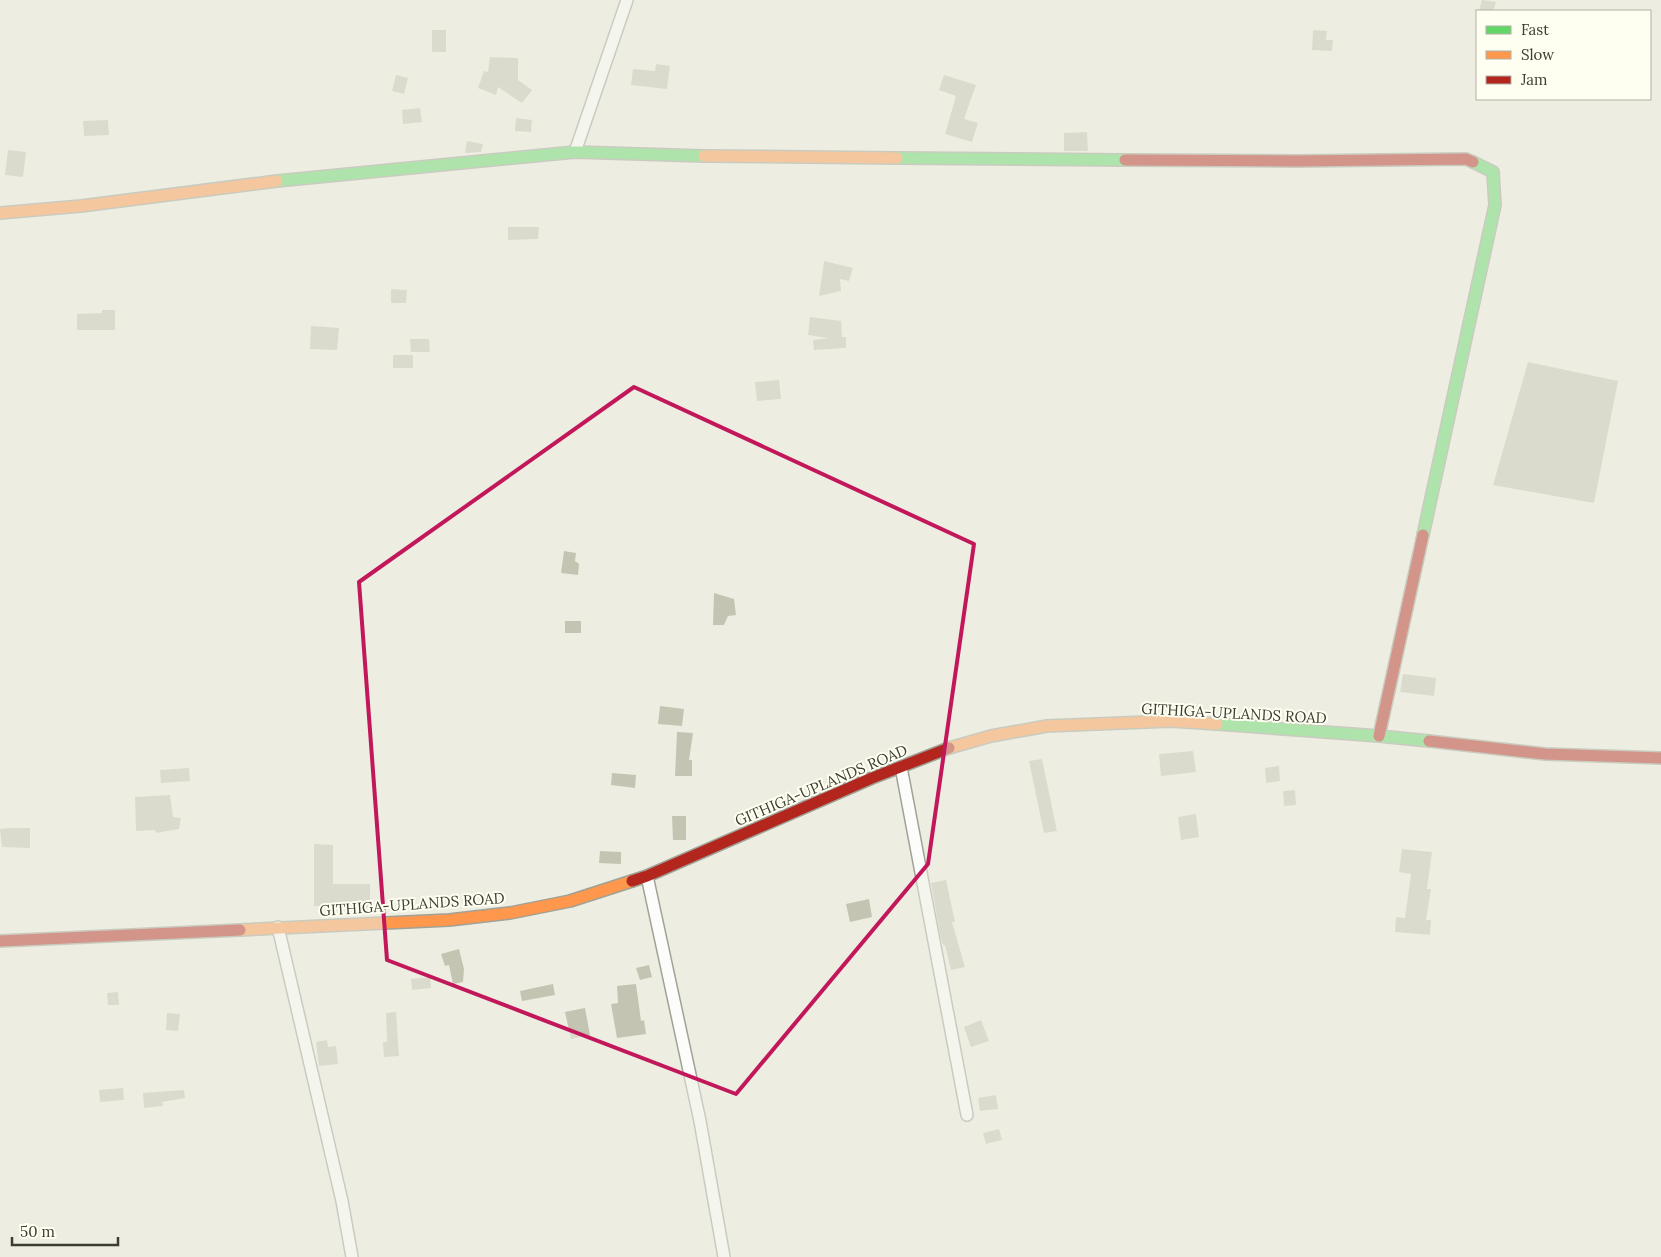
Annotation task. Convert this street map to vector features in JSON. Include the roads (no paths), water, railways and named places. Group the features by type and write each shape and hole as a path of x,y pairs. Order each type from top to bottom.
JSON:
{"street":[{"path":"575,152 627,0"},
{"path":"0,213 80,206 268,182 575,152 685,156 1296,162 1466,159 1493,172 1495,205 1379,736"},
{"name":"GITHIGA-UPLANDS ROAD","path":"0,941 450,920 510,913 570,901 647,876 901,767 953,747 991,736 1047,726 1171,721 1379,736 1545,754 1661,758"},
{"path":"901,767 967,1115"},
{"path":"647,876 700,1121 724,1257"},
{"path":"278,927 342,1201 352,1257"}]}
